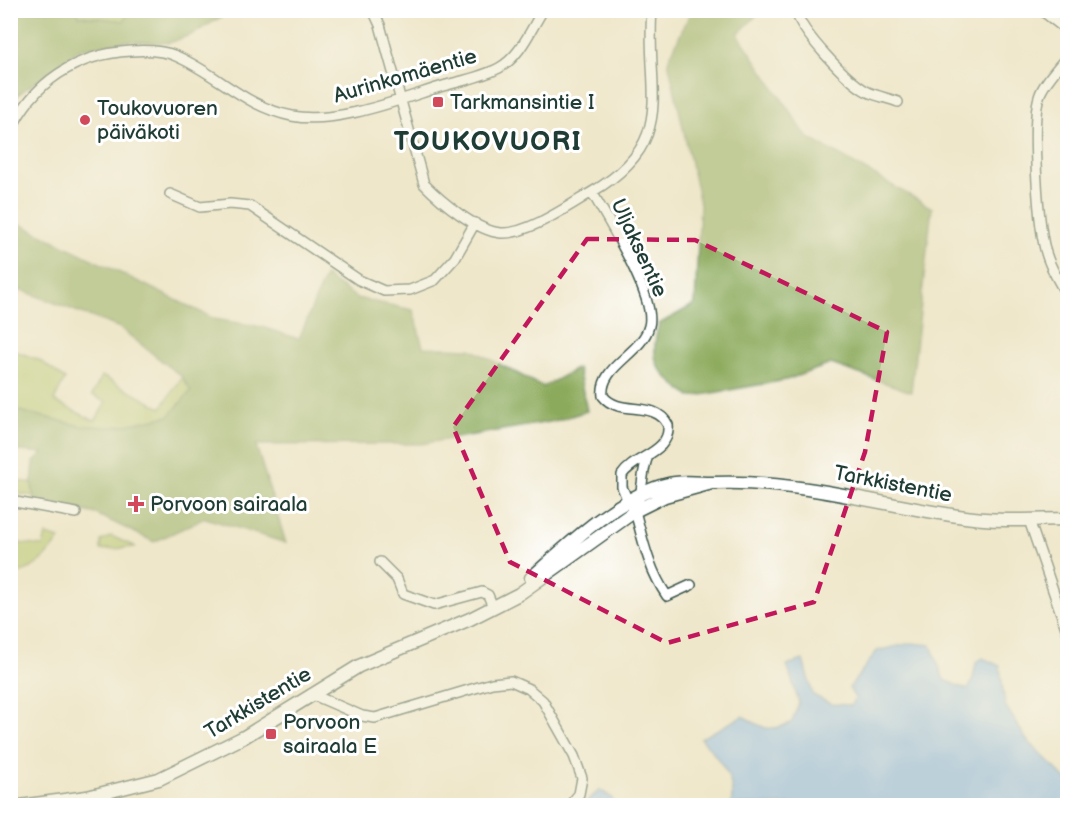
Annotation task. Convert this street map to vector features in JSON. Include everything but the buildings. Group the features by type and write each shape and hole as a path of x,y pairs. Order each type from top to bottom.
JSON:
{"street":[{"path":"374,10 424,184 439,198 475,223 500,233 524,230 592,192"},
{"name":"Aurinkomäentie","path":"10,132 19,113 36,91 56,74 79,61 116,51 148,50 173,55 194,65 258,107 293,117 319,119 380,106 500,68 517,53 543,10"},
{"name":"Uljaksentie","path":"631,506 622,475 636,460 648,456 662,444 667,436 666,421 651,411 607,402 603,396 602,388 609,373 645,334 649,325 649,302 592,192 630,163 639,152 651,127 654,105 652,10"},
{"path":"796,10 808,33 850,78 867,92 898,102"},
{"path":"1041,10 1068,31"},
{"path":"1068,55 1039,96 1036,122 1039,199 1044,244 1058,282 1068,297"},
{"path":"170,194 200,207 230,204 250,206 359,280 384,291 410,290 435,280 455,258 475,223"},
{"path":"643,493 644,467 648,456"},
{"name":"Tarkkistentie","path":"631,506 643,493 663,485 687,481 791,485 960,516 1029,520 1068,519"},
{"name":"Tarkkistentie","path":"20,806 87,797 159,780 244,737 359,666 505,600 578,538 631,506 712,483"},
{"path":"10,501 76,513"},
{"path":"631,506 655,579 667,596 691,585"},
{"path":"1029,520 1068,634"},
{"path":"380,562 397,579 403,594 411,598 434,605 482,592 488,595 492,607"},
{"path":"311,694 362,716 375,718 492,683 511,681 529,689 543,702 574,756 582,778 579,794 569,806"}],"highlighted area":[{"path":"587,239 695,240 887,332 865,452 814,602 667,643 510,562 453,427"}],"green space":[{"path":"11,10 77,11 79,16 124,21 129,11 231,11 193,34 169,43 127,41 80,49 11,100"},
{"path":"77,11 129,11 124,21 79,15"},
{"path":"691,11 761,11 738,34 807,137 932,208 911,392 831,364 786,380 690,397 659,367 655,350 659,324 695,304 700,204 668,61"},
{"path":"10,219 215,319 262,327 299,339 325,276 357,298 413,310 423,347 471,349 543,387 578,368 587,411 555,421 421,444 256,445 286,543 205,518 154,542 96,514 34,499 32,483 34,462 43,453 11,450 11,409 81,426 115,427 169,416 191,391 182,377 120,328 21,290 11,301"},
{"path":"10,349 39,360 65,379 54,401 95,421 106,402 92,395 102,376 161,408 182,377 191,391 169,416 115,427 81,426 11,409 11,386 15,378 11,376"},
{"path":"11,480 32,483 33,496 11,493"},
{"path":"46,535 60,539 50,552 33,567 11,574 11,542 43,546"},
{"path":"111,536 136,547 101,550 101,541"}],"water":[{"path":"911,643 931,645 944,680 968,690 976,662 983,658 1000,666 1005,705 1026,739 1067,780 1067,805 731,805 729,777 720,761 701,738 743,716 767,728 778,728 792,722 799,703 787,665 803,660 813,695 831,704 852,705 855,698 849,688 877,651"},
{"path":"600,790 611,797 616,805 582,805"}],"place":[{"name":"Tarkmansintie I","path":"438,102"},
{"name":"Toukovuoren päiväkoti","path":"85,120"},
{"name":"Porvoon sairaala","path":"136,504"},
{"name":"Porvoon sairaala E","path":"271,734"}],"district":[{"name":"TOUKOVUORI","path":"488,142"}]}
